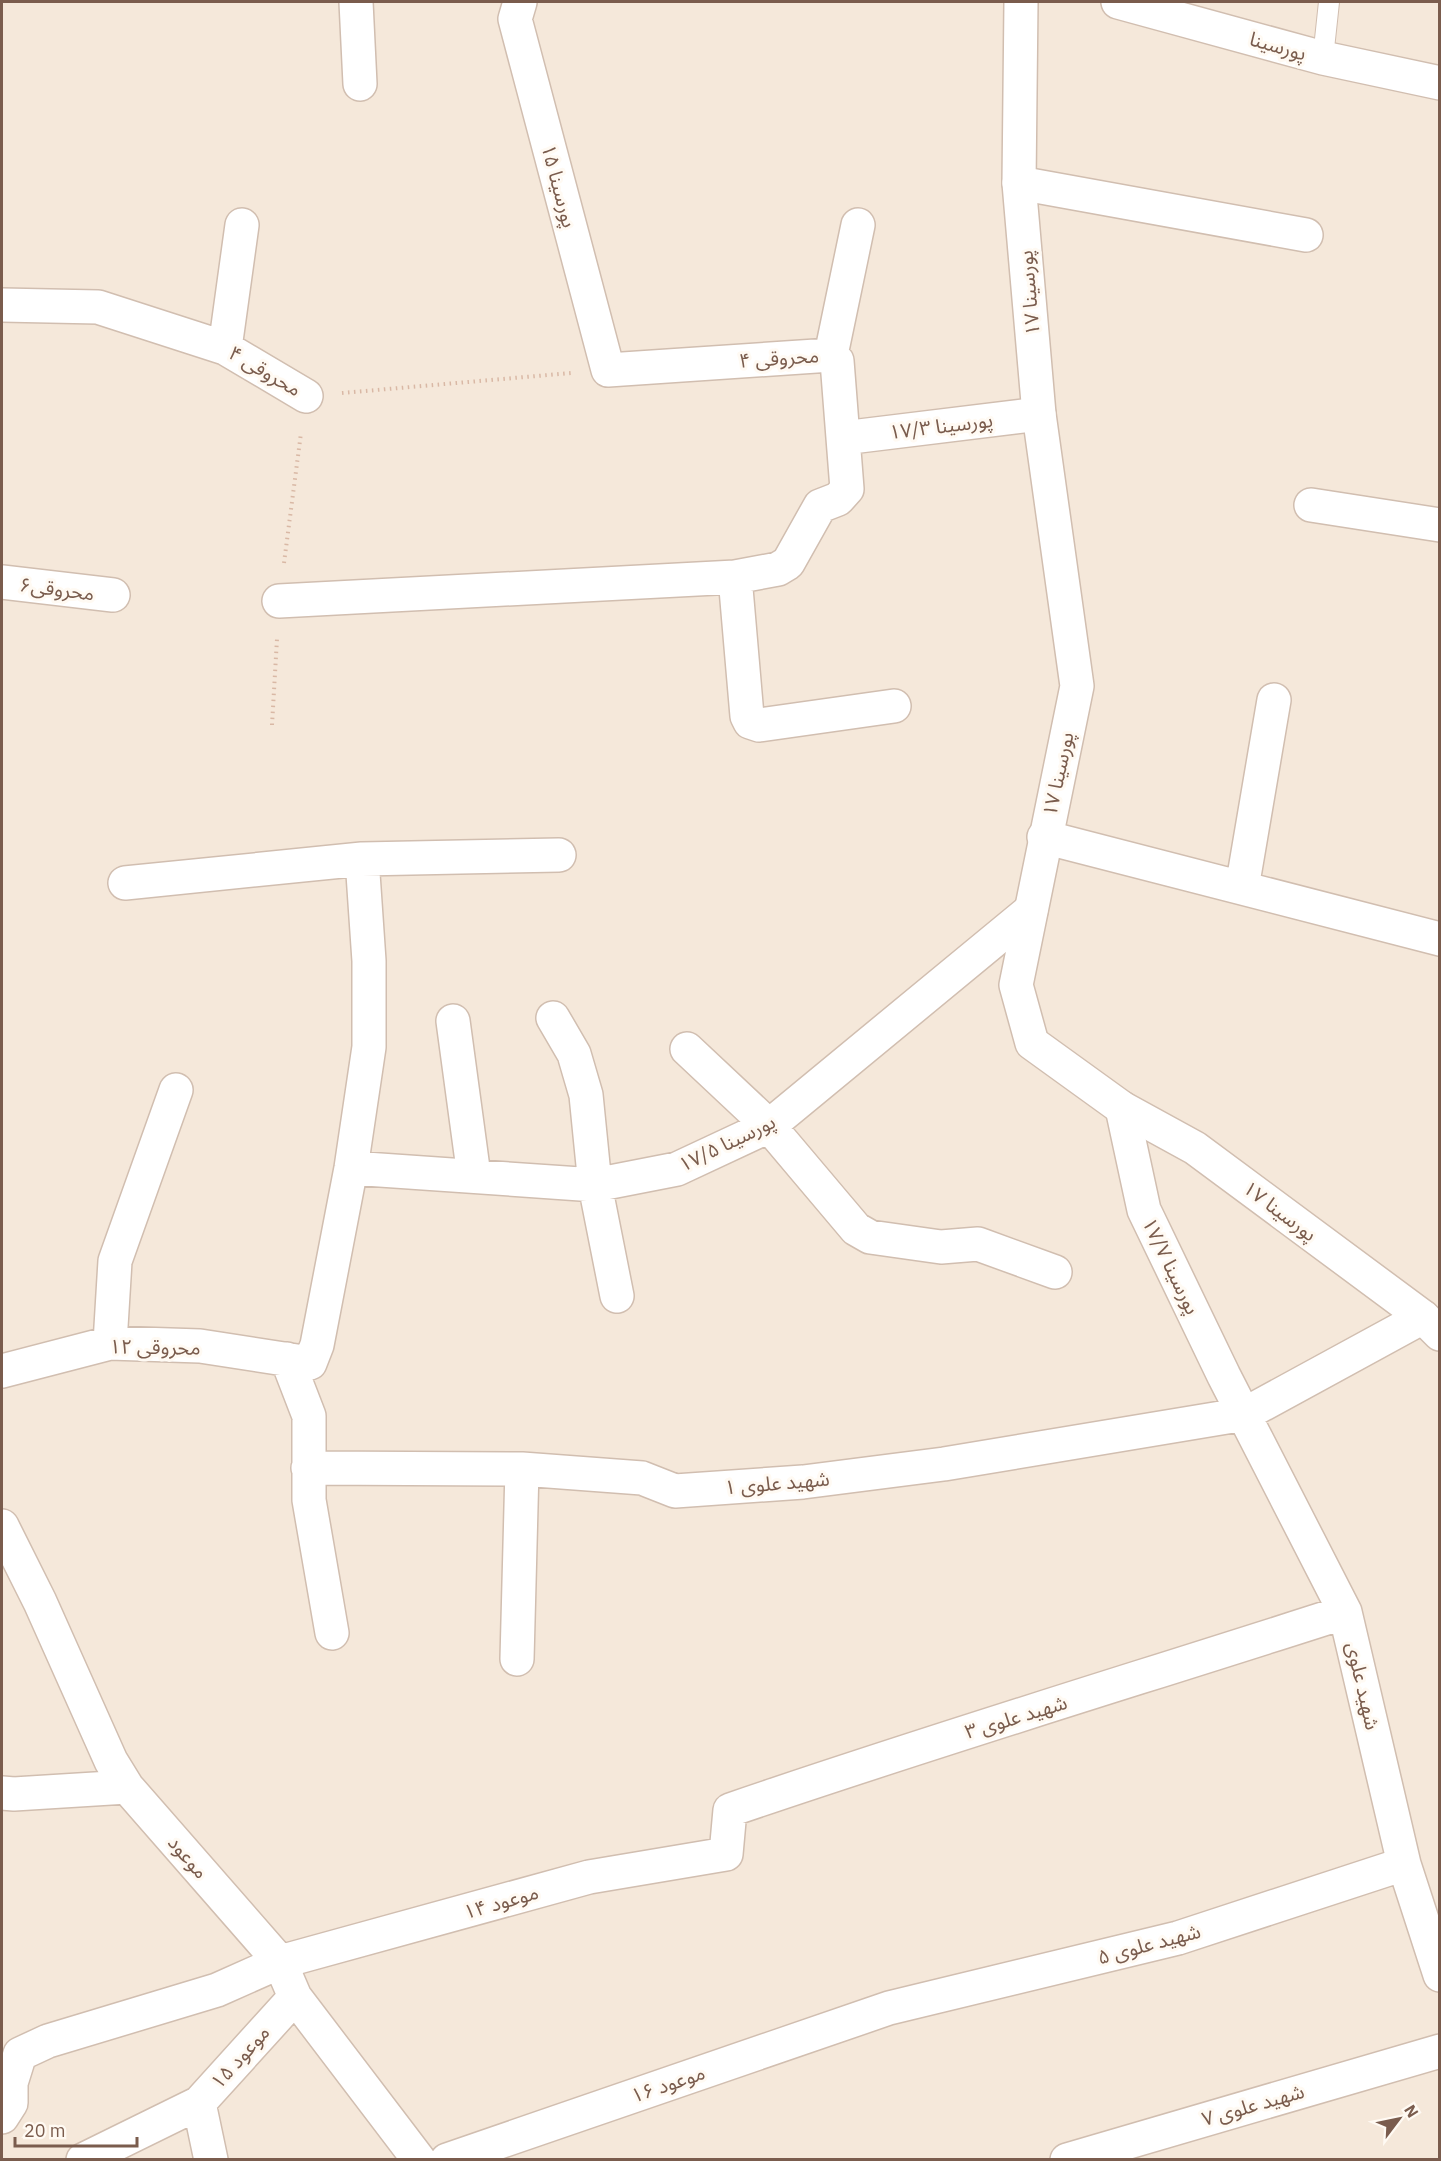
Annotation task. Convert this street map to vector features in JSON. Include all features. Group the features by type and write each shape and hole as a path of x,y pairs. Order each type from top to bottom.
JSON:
{"street":[{"path":"356,2 360,84"},
{"name":"پورسینا ۱۵","path":"520,2 515,19 608,370"},
{"name":"پورسینا ۱۷","path":"1022,2 1019,183 1039,414 1077,686 1044,837 1016,985 1032,1043 1122,1108 1195,1148 1431,1326"},
{"name":"پورسینا","path":"1118,2 1323,58 1440,83"},
{"path":"1019,183 1306,235"},
{"path":"225,348 242,225"},
{"path":"831,355 858,225"},
{"name":"محروقی ۴","path":"2,305 98,307 225,348 306,396"},
{"name":"محروقی ۴","path":"279,601 735,577 778,569 788,563 820,506 838,499 847,489 837,361 831,355 608,370"},
{"name":"پورسینا ۱۷/۳","path":"843,438 1039,414"},
{"path":"1311,505 1440,525"},
{"path":"735,577 747,716 750,722 759,725 894,706"},
{"name":"محروقی۶","path":"2,582 113,595"},
{"path":"1242,888 1274,700"},
{"path":"1044,837 1440,939"},
{"path":"125,883 362,859 559,855"},
{"path":"332,1633 312,1522 308,1468 309,1416 299,1361 317,1345 351,1168 369,1047 369,961 362,859"},
{"name":"پورسینا ۱۷/۵","path":"351,1168 595,1185 676,1169 769,1126 1030,910"},
{"path":"553,1018 574,1054 586,1095 595,1185 617,1296"},
{"path":"453,1021 474,1176"},
{"path":"687,1049 769,1126 856,1229 870,1237 942,1247 978,1244 1055,1272"},
{"path":"110,1343 115,1261 176,1090"},
{"name":"پورسینا ۱۷/۷","path":"1122,1108 1144,1210 1224,1376 1245,1414"},
{"name":"شهید علوی ۱","path":"308,1468 522,1469 642,1478 675,1491 791,1483 944,1464 1245,1414 1431,1326"},
{"name":"محروقی ۱۲","path":"2,1371 110,1343 200,1346 299,1361"},
{"name":"شهید علوی","path":"1245,1414 1345,1612 1404,1864 1440,1975"},
{"path":"517,1659 522,1469"},
{"name":"موعود","path":"2,1526 40,1602 111,1761 127,1787 280,1962 295,1997 419,2160"},
{"name":"شهید علوی ۳","path":"726,1854 730,1810 901,1752 1077,1699 1345,1612"},
{"path":"2,1793 127,1787"},
{"name":"موعود ۱۴","path":"2,2117 11,2103 11,2084 20,2054 48,2041 217,1990 280,1962 589,1877 726,1854"},
{"name":"شهید علوی ۵","path":"889,2008 1178,1938 1404,1864"},
{"name":"موعود ۱۵","path":"83,2160 199,2103 295,1997"},
{"name":"موعود ۱۶","path":"447,2160 889,2008"},
{"name":"شهید علوی ۷","path":"1067,2160 1440,2051"},
{"path":"199,2103 211,2160"}],"lane":[{"path":"1323,58 1329,2"}],"path":[{"name":"محروقی ۴","path":"306,396 608,370"}],"shaded area":[{"path":"2,2 1439,2 1439,2159 2,2159"}]}
